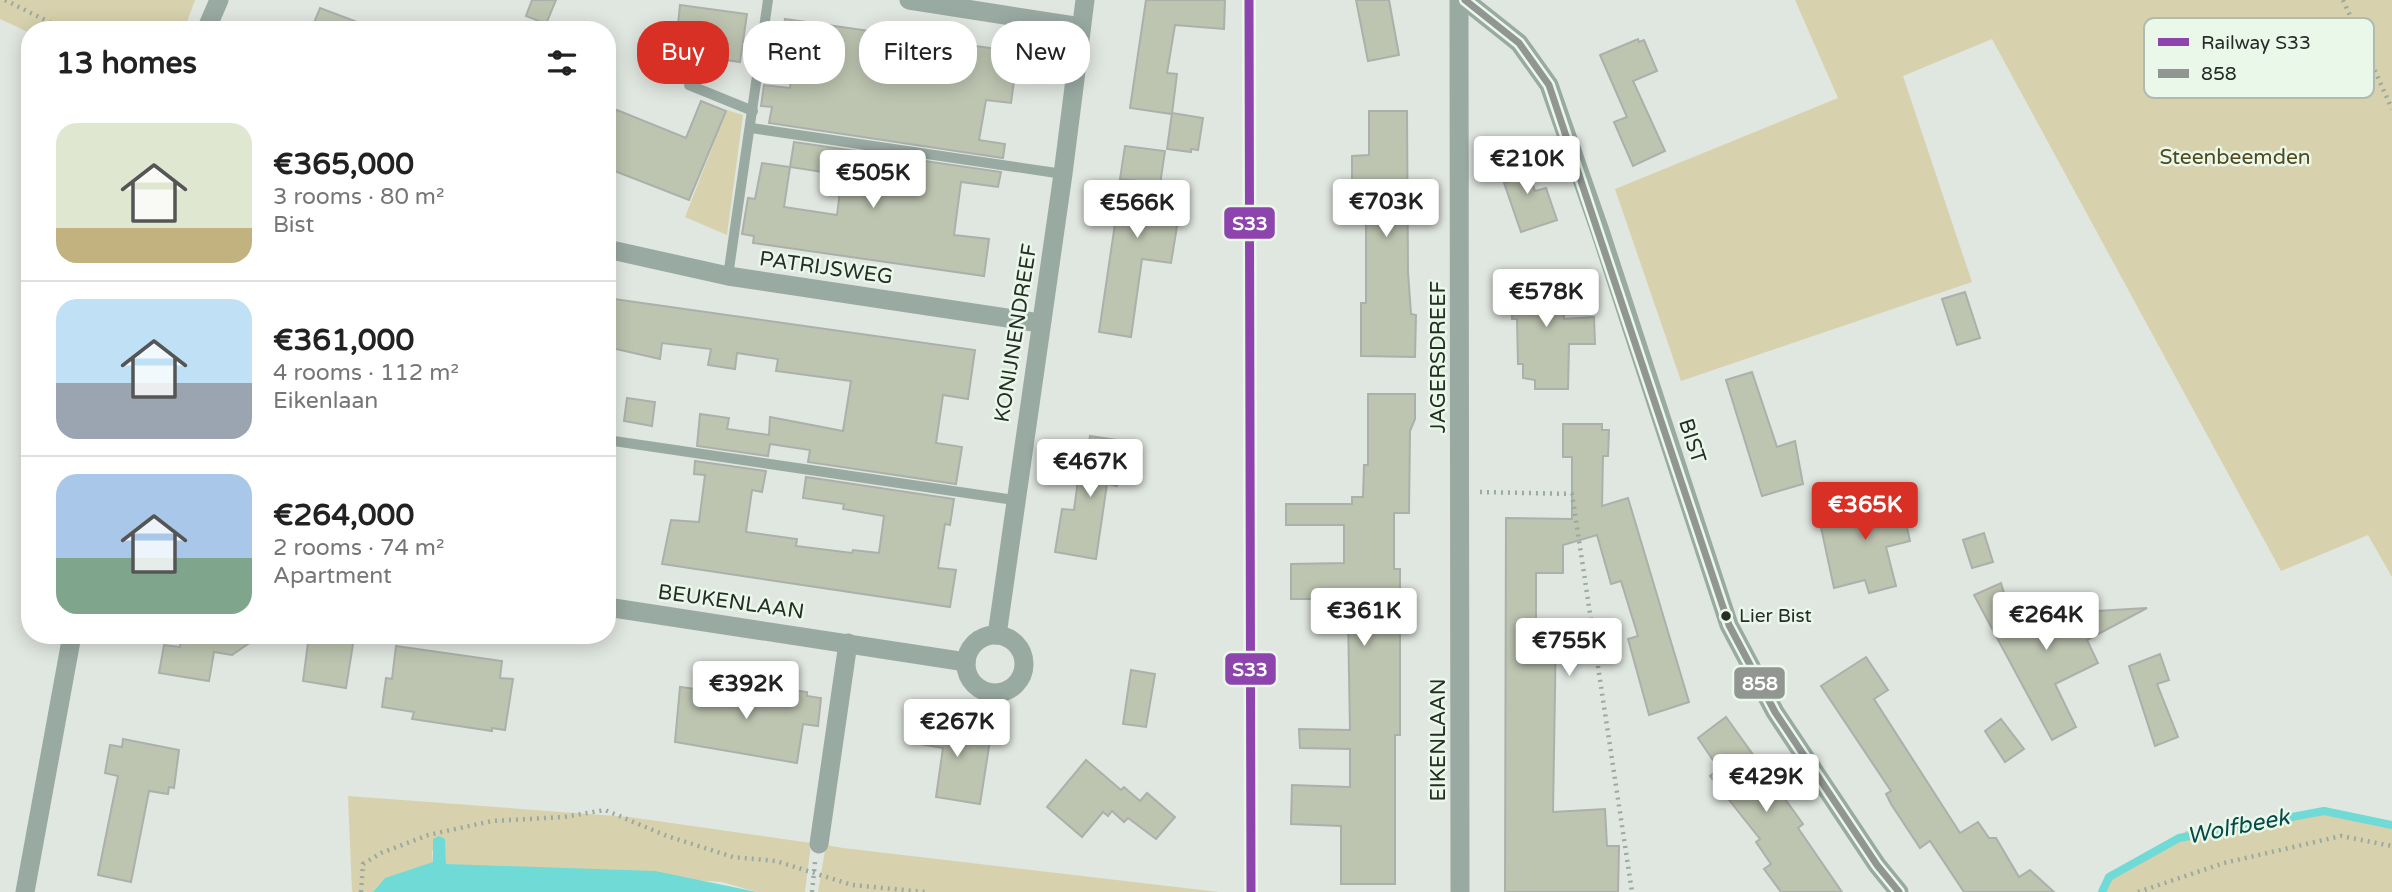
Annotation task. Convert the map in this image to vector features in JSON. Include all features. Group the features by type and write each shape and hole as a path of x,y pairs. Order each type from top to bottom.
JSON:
{"street":[{"path":"210,21 219,0"},
{"path":"909,0 1043,21"},
{"name":"KONIJNENDREEF","path":"1082,21 1085,0"},
{"name":"JAGERSDREEF","path":"1459,0 1462,588"},
{"name":"BIST","path":"1465,0 1519,43 1549,85 1584,183 1729,625 1775,712 1877,865 1899,892"},
{"name":"KONIJNENDREEF","path":"1014,500 1074,84"},
{"name":"PATRIJSWEG","path":"616,251 728,276 1040,323"},
{"path":"996,635 1014,500"},
{"name":"EIKENLAAN","path":"1460,892 1462,588"},
{"name":"BEUKENLAAN","path":"616,608 966,662"},
{"path":"996,635 1014,641 1020,648 1024,666 1018,683 1002,692 984,691 970,679 966,662 973,644 981,638 996,635"},
{"path":"819,844 848,643"},
{"path":"25,892 70,644"}],"lane":[{"path":"728,276 768,0"},
{"path":"689,85 753,111"},
{"path":"751,128 1063,174"},
{"path":"616,441 1014,500"}],"path":[{"path":"5,0 47,21"},
{"path":"2343,0 2351,18"},
{"path":"2374,69 2392,109"},
{"path":"1461,492 1572,494 1632,892"},
{"path":"361,892 363,864 382,853 428,835 492,821 564,817 605,810 667,836 733,857 776,861 852,885 925,892"},
{"path":"2138,892 2224,863 2341,836 2392,846"},
{"path":"812,892 813,872"}],"green space":[{"path":"0,0 195,0 187,21 21,21 21,29 0,19"},
{"name":"Steenbeemden","path":"1795,0 2392,0 2392,577 2368,535 2281,571 1992,39 1903,76 1972,282 1681,381 1615,189 1838,98"},
{"path":"727,110 743,115 727,235 685,217"},
{"path":"348,796 629,817 811,843 805,892 757,892 722,882 446,864 445,847 432,851 433,862 428,866 385,878 373,892 352,892"},
{"path":"2324,811 2392,824 2392,892 2104,892 2111,880 2186,831"},
{"path":"826,845 843,848 1219,892 818,892"}],"water":[{"path":"439,836 445,839 446,864 655,871 757,892 373,892 385,878 433,862 433,839"}],"building":[{"path":"532,0 556,0 547,21 526,16"},
{"path":"1146,0 1225,0 1224,29 1175,25 1167,73 1177,74 1172,114 1130,108"},
{"path":"1356,0 1389,0 1399,55 1368,61"},
{"path":"680,5 747,14 746,21 743,21 740,62 729,60 729,21 678,21"},
{"path":"320,8 354,21 315,21"},
{"path":"845,27 859,29 859,84 977,84 977,46 991,48 991,84 1014,84 1011,103 986,100 979,140 1005,144 1003,158 769,123 772,107 761,106 764,85 790,88 790,84 845,84"},
{"path":"1638,39 1639,42 1644,40 1657,71 1633,81 1665,151 1633,166 1614,122 1627,117 1600,55"},
{"path":"701,101 726,111 689,200 616,172 617,110 686,138"},
{"path":"1369,111 1407,111 1408,272 1411,314 1416,315 1415,357 1361,356 1361,303 1366,303 1366,186 1352,187 1352,156 1369,155"},
{"path":"1172,113 1203,118 1198,150 1191,149 1191,152 1167,149"},
{"path":"794,142 1001,172 998,187 961,182 954,235 989,239 984,276 753,243 754,236 742,234 748,198 755,199 762,163 790,167","holes":["790,167 842,175 837,215 784,207"]},
{"path":"1125,146 1165,151 1157,204 1180,208 1171,263 1142,259 1131,337 1099,332 1116,217 1133,220 1138,181 1120,179"},
{"path":"1522,153 1535,191 1546,188 1557,220 1521,232 1504,183 1510,181 1502,160"},
{"path":"1512,274 1563,274 1564,319 1594,317 1595,344 1569,344 1568,389 1535,389 1535,380 1523,378 1523,364 1518,364 1517,319 1512,319"},
{"path":"1965,292 1980,338 1957,345 1942,299"},
{"path":"616,299 975,350 968,399 943,395 936,443 962,447 956,484 808,462 810,450 770,444 768,456 697,446 700,414 729,418 727,429 769,435 770,417 843,431 851,381 776,371 778,359 737,353 735,369 708,365 711,349 662,343 660,359 616,349"},
{"path":"1752,372 1777,447 1795,441 1803,484 1762,496 1726,380"},
{"path":"1368,394 1415,394 1415,419 1410,431 1409,513 1394,513 1394,569 1400,569 1400,735 1395,735 1395,884 1341,884 1341,826 1291,824 1292,785 1350,787 1350,749 1300,748 1299,729 1350,730 1348,615 1344,615 1344,599 1291,599 1291,564 1344,563 1344,525 1286,525 1286,504 1352,504 1352,497 1363,497 1364,465 1368,465"},
{"path":"627,398 655,402 652,426 624,421"},
{"path":"1563,424 1602,424 1602,430 1609,430 1608,456 1603,456 1602,506 1628,498 1689,702 1649,715 1628,639 1638,636 1621,581 1611,584 1597,535 1563,545 1563,573 1536,573 1536,628 1556,628 1553,812 1605,809 1607,846 1619,846 1618,892 1505,892 1506,518 1572,519 1572,457 1563,457"},
{"path":"1090,436 1124,441 1117,486 1107,484 1096,559 1055,552 1062,509 1074,510 1080,466 1085,467"},
{"path":"695,461 766,471 762,492 752,490 746,532 797,539 796,546 852,553 853,550 879,553 884,516 843,509 844,504 803,498 806,477 954,499 950,525 945,524 938,568 956,570 950,607 662,564 671,520 699,522 705,475 694,474"},
{"path":"1898,486 1910,541 1886,547 1896,586 1869,593 1865,580 1834,588 1819,518 1881,501 1879,491"},
{"path":"1984,533 1993,562 1972,568 1963,540"},
{"path":"2001,583 2007,603 2020,597 2041,638 2096,611 2147,608 2087,640 2098,663 2055,684 2076,727 2052,740 1974,595"},
{"path":"180,644 248,644 232,655 214,652 209,681 159,673 164,645 180,647"},
{"path":"308,644 353,644 346,688 303,681"},
{"path":"396,646 502,661 500,678 513,679 505,730 492,728 492,731 412,719 414,712 382,707 386,678 392,679"},
{"path":"2160,654 2169,680 2157,684 2178,737 2155,746 2129,666"},
{"path":"1866,657 1888,690 1874,699 1960,833 1978,822 1989,838 1996,838 2019,877 2030,870 2054,892 1964,892 1930,841 1920,848 1891,804 1886,794 1891,791 1821,686"},
{"path":"1131,670 1155,674 1146,727 1123,724"},
{"path":"706,686 762,695 763,686 807,692 807,696 821,698 818,726 803,724 797,763 675,742 680,687 702,690"},
{"path":"1726,717 1803,824 1798,828 1842,892 1781,892 1764,869 1771,864 1756,842 1760,839 1710,776 1719,769 1698,738"},
{"path":"918,718 954,723 953,728 991,734 980,804 936,797 943,748 914,743"},
{"path":"2001,719 2024,749 2005,762 1985,731"},
{"path":"123,739 179,750 174,788 169,787 168,794 149,791 131,882 98,875 118,776 105,773 110,745 122,747"},
{"path":"1086,760 1121,790 1124,787 1140,801 1147,793 1175,817 1156,839 1128,818 1124,822 1112,811 1108,816 1103,812 1082,837 1047,807"}],"waterway":[{"name":"Wolfbeek","path":"2102,892 2109,877 2179,838 2324,811 2392,825"}],"rail line":[{"name":"S33","path":"1249,0 1251,892"}],"transit line":[{"name":"858","path":"1465,0 1519,43 1549,85 1729,625 1775,712 1877,865 1899,892"}],"place":[{"name":"Lier Bist","path":"1726,616"}]}
